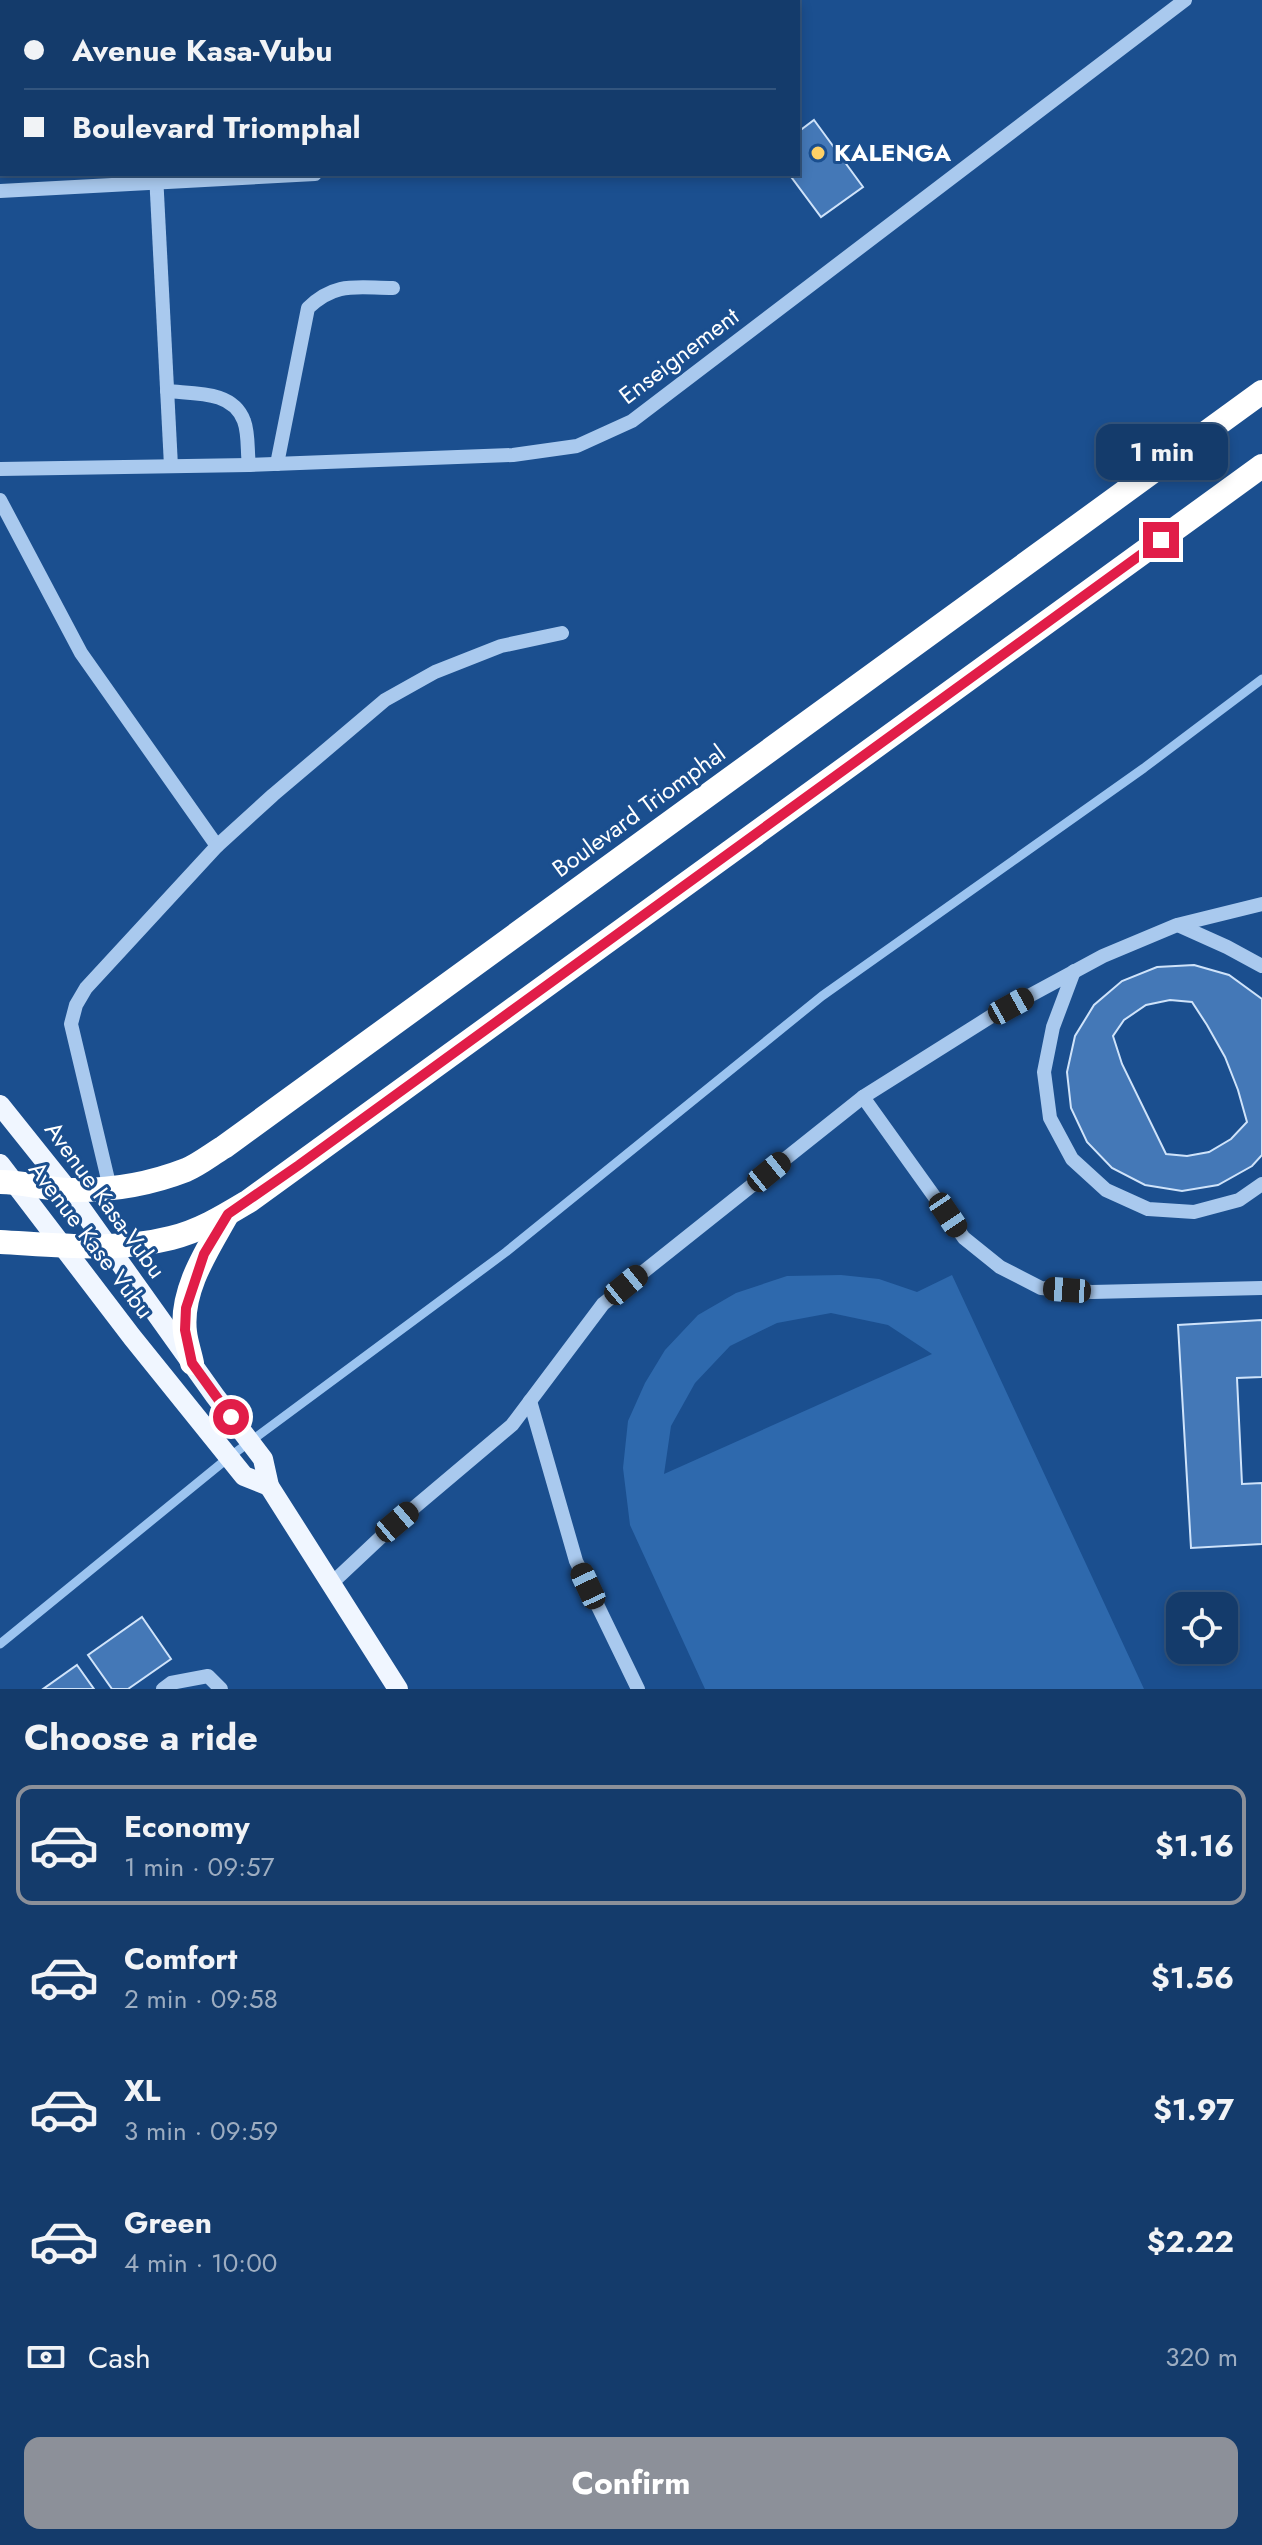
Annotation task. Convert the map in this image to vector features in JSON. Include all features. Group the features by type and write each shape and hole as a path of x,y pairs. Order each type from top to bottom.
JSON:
{"highway":[{"name":"Boulevard Triomphal","path":"5,1176 68,1190 151,1182 189,1169 224,1147 1262,392"},
{"path":"0,1242 108,1246 173,1238 218,1220 352,1127 1262,466"},
{"path":"192,1363 185,1330 186,1308 218,1220"}],"main road":[{"name":"Avenue Kasa-Vubu","path":"0,1105 68,1190 263,1459 269,1486 398,1689"},
{"name":"Avenue Kase Vubu","path":"5,1176 244,1476 269,1486"}],"street":[{"name":"Enseignement","path":"0,469 249,465 513,455 577,446 632,421 1185,0"},
{"path":"0,191 157,179 252,176"},
{"path":"157,179 171,466"},
{"path":"277,464 308,308 321,295 336,288 393,288"},
{"path":"167,391 217,396 230,403 244,421 249,465"},
{"path":"0,500 81,653 217,846"},
{"path":"110,1188 71,1024 76,1005 86,988 217,846 385,700 435,672 488,651 562,633"},
{"path":"332,1583 397,1522 512,1425 603,1304 863,1097 990,1017 1115,950 1177,925 1262,904"},
{"path":"1177,925 1262,966"},
{"path":"1074,971 1053,1027 1044,1072 1050,1118 1072,1159 1106,1190 1148,1209 1194,1212 1239,1200 1262,1184"},
{"path":"863,1097 964,1238 1000,1267 1041,1288 1092,1292 1262,1288"},
{"path":"530,1401 576,1561 638,1689"},
{"path":"163,1689 171,1683 208,1676 221,1689"}],"shaded area":[{"path":"841,1275 879,1279 917,1292 952,1275 1144,1689 705,1689 630,1525 623,1468 628,1421 645,1383 665,1350 698,1315 736,1293 787,1276","holes":["831,1313 888,1325 932,1354 664,1474 671,1426 695,1383 730,1346 777,1323"]}],"building":[{"name":"KALENGA","path":"814,120 863,187 821,217 790,176 800,176 800,130"},
{"path":"1194,965 1229,975 1262,999 1262,1155 1252,1166 1218,1185 1182,1191 1145,1185 1112,1168 1087,1142 1071,1108 1067,1072 1075,1036 1094,1005 1122,981 1157,967","holes":["1170,1000 1192,1002 1225,1057 1247,1122 1231,1139 1209,1152 1187,1156 1166,1154 1122,1064 1113,1036 1124,1020 1146,1005"]},
{"path":"1262,1320 1262,1377 1237,1378 1242,1484 1262,1483 1262,1544 1191,1548 1178,1325"},
{"path":"142,1617 171,1659 128,1689 112,1689 88,1655"},
{"path":"77,1665 94,1689 43,1689"}],"waterway":[{"path":"0,1644 228,1458 506,1252 822,996 1144,768 1262,679"}],"place":[{"name":"KALENGA","path":"818,153"}],"route":[{"path":"231,1417 192,1363 185,1330 186,1308 193,1281 204,1254 228,1214 1161,540"}]}
